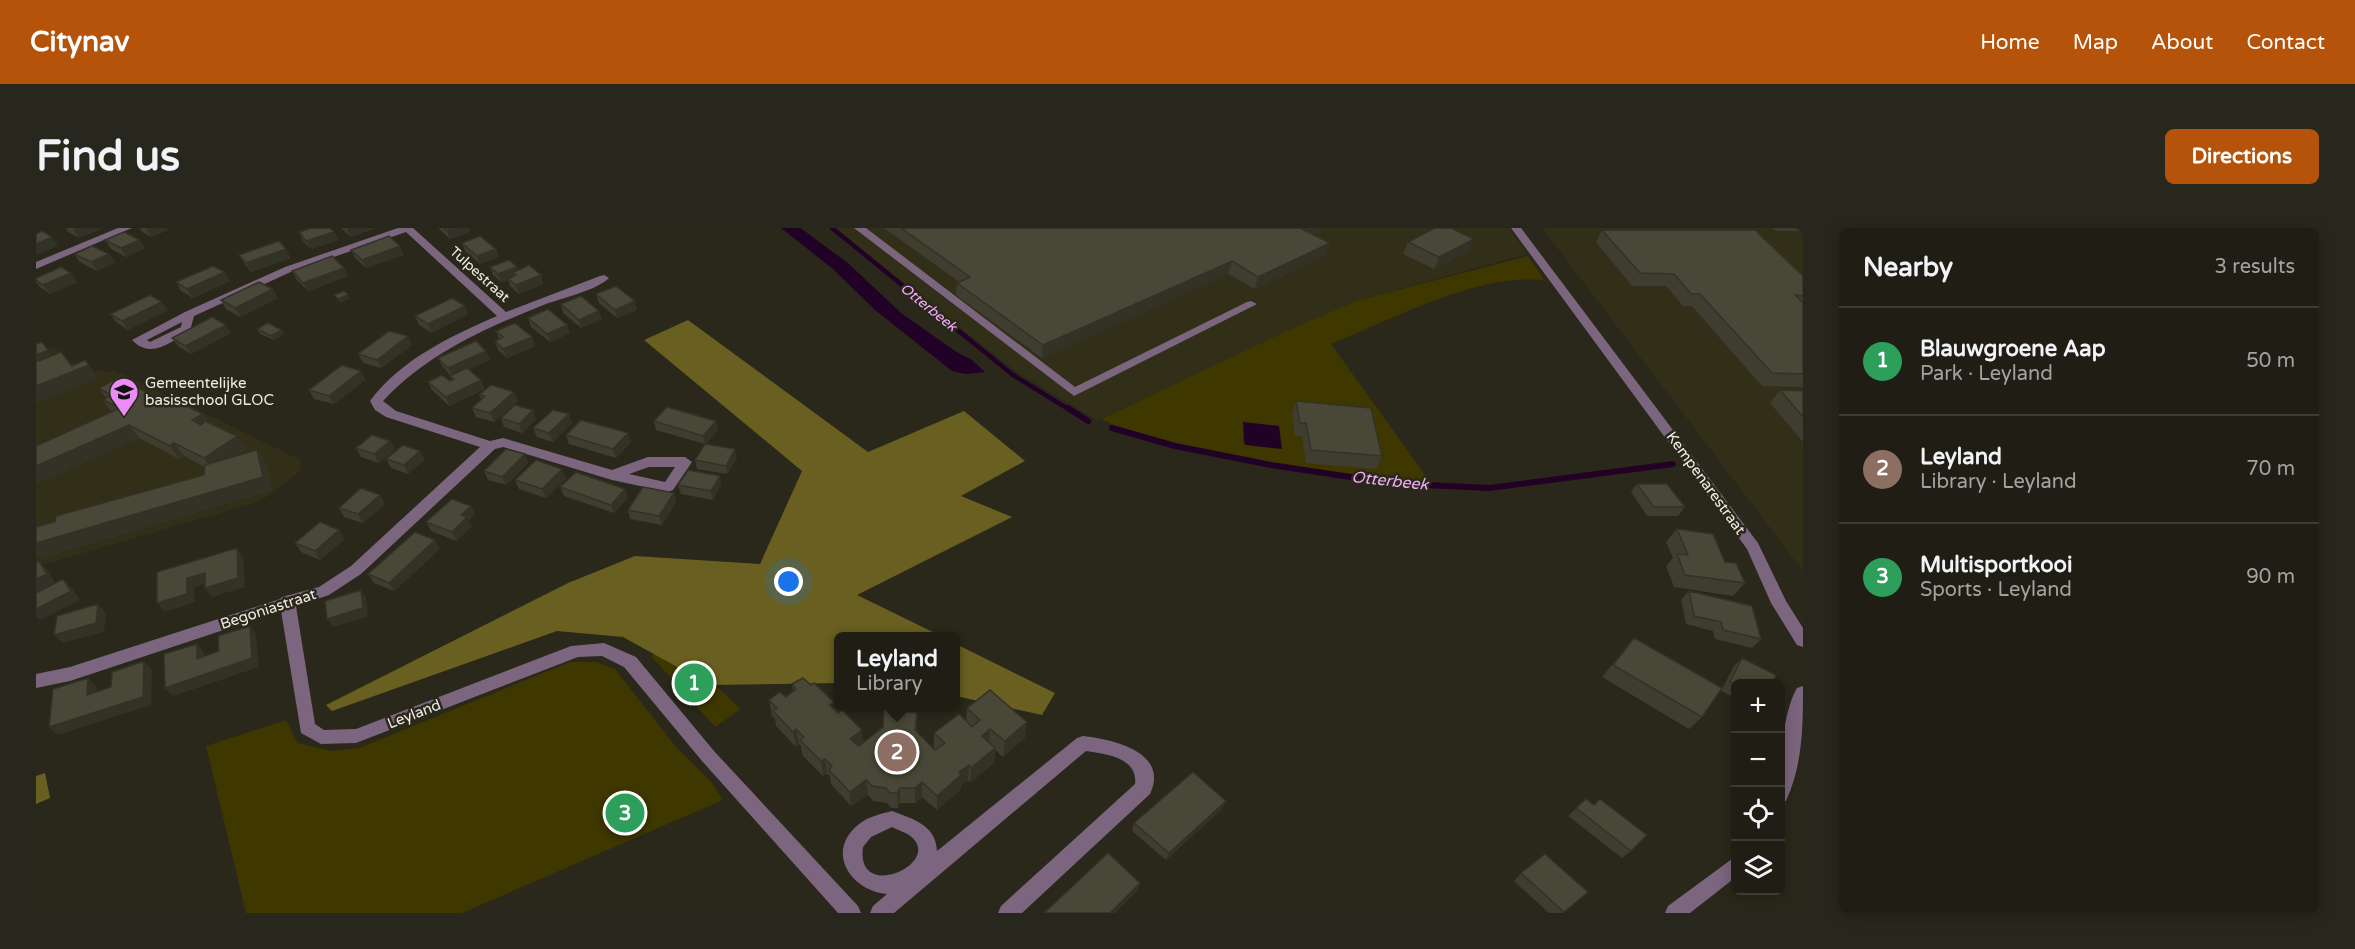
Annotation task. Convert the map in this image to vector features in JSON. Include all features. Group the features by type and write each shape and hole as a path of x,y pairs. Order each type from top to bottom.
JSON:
{"street":[{"path":"36,266 43,271 75,259 76,249 127,228"},
{"path":"189,314 289,270 407,228"},
{"name":"Tulpestraat","path":"407,228 505,318"},
{"path":"859,228 1074,392 1251,304"},
{"name":"Kempenarestraat","path":"1516,228 1568,301 1596,333"},
{"name":"Kempenarestraat","path":"1526,228 1551,262 1596,333 1753,547 1779,603 1803,641"},
{"path":"604,278 450,342 384,390 376,401 380,407 391,414 490,446 503,442 612,475"},
{"name":"Begoniastraat","path":"36,681 70,674 287,601 324,591 356,570 490,446"},
{"name":"Leyland","path":"287,601 307,728 321,737 356,736 577,651 604,649 630,662 708,756 851,913"},
{"path":"1783,787 1790,764 1799,700 1803,693"},
{"path":"880,913 914,882 1083,743 1120,750 1134,758 1143,767 1147,776 1144,788 1008,913"},
{"path":"1675,913 1731,869"}],"shaded area":[{"path":"781,228 800,228 806,232 849,264 901,313 955,351 972,360 985,372 965,374 952,371 875,310 833,269"},
{"path":"832,228 1509,228 1527,254 1356,301 1097,420 1017,372"},
{"path":"1542,228 1803,228 1803,571 1568,262"},
{"path":"1528,256 1545,281 1521,280 1494,283 1466,290 1408,311 1331,344 1430,482 1306,469 1149,441 1101,419 1356,301"},
{"path":"688,320 868,452 964,411 1025,461 961,496 1012,517 857,595 933,632 834,632 834,683 710,685 623,637 557,631 332,711 326,705 568,583 635,556 760,564 802,471 644,340"},
{"name":"Gemeentelijke basisschool GLOC","path":"53,347 86,375 101,370 106,373 114,370 301,460 300,471 261,501 36,567 36,354"},
{"path":"1243,422 1279,426 1282,449 1246,445"},
{"path":"671,644 741,709 715,727 651,656"},
{"path":"960,646 1055,693 1042,715 960,697"},
{"path":"570,662 596,662 615,669 677,748 712,783 723,800 462,913 246,913 206,746 286,720 298,743 331,751 359,748"},
{"path":"45,773 50,798 36,804 36,776"}],"building":[{"path":"311,228 330,228 334,232 306,241 299,232"},
{"path":"901,228 1303,228 1330,243 1258,277 1232,261 1043,345 957,283 970,277"},
{"path":"1435,228 1451,228 1474,239 1439,257 1408,242"},
{"path":"1602,230 1755,230 1803,276 1803,296 1795,295 1803,303 1803,374 1772,373 1700,294 1691,294 1674,274 1640,273"},
{"path":"42,231 52,237 36,244 36,234"},
{"path":"124,232 140,240 121,248 105,240"},
{"path":"389,236 400,246 362,260 351,250"},
{"path":"480,236 496,249 477,256 462,243"},
{"path":"279,241 286,249 246,263 239,255"},
{"path":"92,246 109,254 91,262 74,254"},
{"path":"332,256 344,268 303,283 292,271"},
{"path":"509,260 517,267 498,274 490,267"},
{"path":"529,265 541,275 516,285 508,279 516,275 512,273"},
{"path":"213,266 225,272 187,289 176,282"},
{"path":"61,267 71,273 43,285 36,280 36,278"},
{"path":"259,282 273,289 235,308 221,300"},
{"path":"616,286 635,301 615,310 596,294"},
{"path":"344,291 348,295 338,299 334,295"},
{"path":"150,295 162,302 122,321 110,314"},
{"path":"581,296 599,311 579,320 561,304"},
{"path":"452,298 465,306 428,324 415,316"},
{"path":"548,309 567,325 547,334 528,318"},
{"path":"212,317 226,325 185,346 172,338"},
{"path":"268,323 282,330 271,336 257,329"},
{"path":"515,323 532,337 503,349 495,341 503,337 496,331"},
{"path":"389,331 408,336 377,360 358,354"},
{"path":"476,341 486,351 448,368 438,358"},
{"path":"42,342 48,350 36,355 36,344"},
{"path":"61,352 72,366 85,360 89,365 36,386 36,362"},
{"path":"342,365 361,371 329,396 309,390"},
{"path":"467,368 481,380 446,397 428,382 442,375 450,381 454,379 450,376"},
{"path":"118,378 162,400 167,397 203,414 192,420 201,425 205,421 237,436 204,458 174,443 170,446 129,425 36,466 36,446 120,408 103,400 111,395 99,388"},
{"path":"491,385 514,392 490,413 472,408 485,396 479,395"},
{"path":"1780,390 1803,391 1803,417"},
{"path":"1296,401 1371,408 1382,456 1311,450 1306,423 1300,423"},
{"path":"515,405 533,410 519,424 501,418"},
{"path":"667,407 716,421 703,436 654,421"},
{"path":"553,410 569,414 549,433 533,428"},
{"path":"581,420 628,433 613,449 566,435"},
{"path":"372,435 390,441 374,454 356,448"},
{"path":"705,444 735,449 726,466 695,460"},
{"path":"403,445 420,451 404,465 386,459"},
{"path":"506,449 525,454 502,477 484,471"},
{"path":"257,450 263,477 36,543 36,527 55,522 56,516 204,475 205,465"},
{"path":"536,460 562,469 542,489 515,480"},
{"path":"688,470 720,476 711,491 678,485"},
{"path":"576,472 625,489 611,505 560,487"},
{"path":"1637,484 1667,484 1685,507 1654,507"},
{"path":"643,487 674,493 659,516 628,510"},
{"path":"361,488 380,495 358,514 339,508"},
{"path":"452,499 471,506 461,515 467,517 452,532 426,522"},
{"path":"320,522 339,530 315,551 295,543"},
{"path":"1677,529 1713,534 1725,562 1736,563 1745,583 1685,575 1677,554 1688,555"},
{"path":"415,532 435,540 389,583 368,574"},
{"path":"237,548 238,578 205,588 205,573 187,578 187,594 157,603 157,572"},
{"path":"39,561 47,574 36,579 36,563"},
{"path":"63,579 71,591 36,609 36,593"},
{"path":"361,590 363,608 327,619 325,601"},
{"path":"1689,591 1752,606 1761,639 1723,630 1721,622 1694,616"},
{"path":"98,604 96,623 54,635 57,616"},
{"path":"250,626 252,658 165,688 164,654 197,644 197,659 219,651 218,636"},
{"path":"1634,638 1722,688 1702,717 1613,665"},
{"path":"1742,658 1776,675 1774,679 1732,679"},
{"path":"144,661 143,697 49,727 53,689 88,678 87,695 111,687 112,672"},
{"path":"803,678 811,685 814,683 834,702 830,705 834,710 838,713 842,710 862,730 850,739 859,746 883,727 884,710 892,710 917,713 915,730 935,750 945,743 934,733 959,714 972,727 980,720 967,708 990,690 1027,722 1005,741 990,729 982,736 995,748 971,768 969,765 959,772 961,775 937,796 922,782 915,788 900,788 897,793 890,793 886,788 872,786 866,780 850,792 829,770 832,766 825,759 821,761 800,740 804,737 796,729 793,732 773,711 777,708 769,700 780,692 786,697 796,689 792,684"},
{"path":"1193,772 1226,801 1169,853 1134,823"},
{"path":"1586,799 1594,805 1600,799 1647,835 1631,851 1576,808"},
{"path":"1108,853 1140,883 1110,913 1044,913"},
{"path":"1545,854 1588,892 1564,912 1521,873"}],"waterway":[{"name":"Otterbeek","path":"832,228 1013,375 1070,410"},
{"name":"Otterbeek","path":"1068,408 1088,421"},
{"name":"Otterbeek","path":"1112,428 1175,446 1271,465 1364,479 1426,485 1489,488 1673,464"}],"place":[{"name":"Gemeentelijke basisschool GLOC","path":"124,418"},
{"name":"Blauwgroene Aap","path":"694,683"},
{"name":"Leyland","path":"897,752"},
{"name":"Multisportkooi","path":"625,813"}]}
